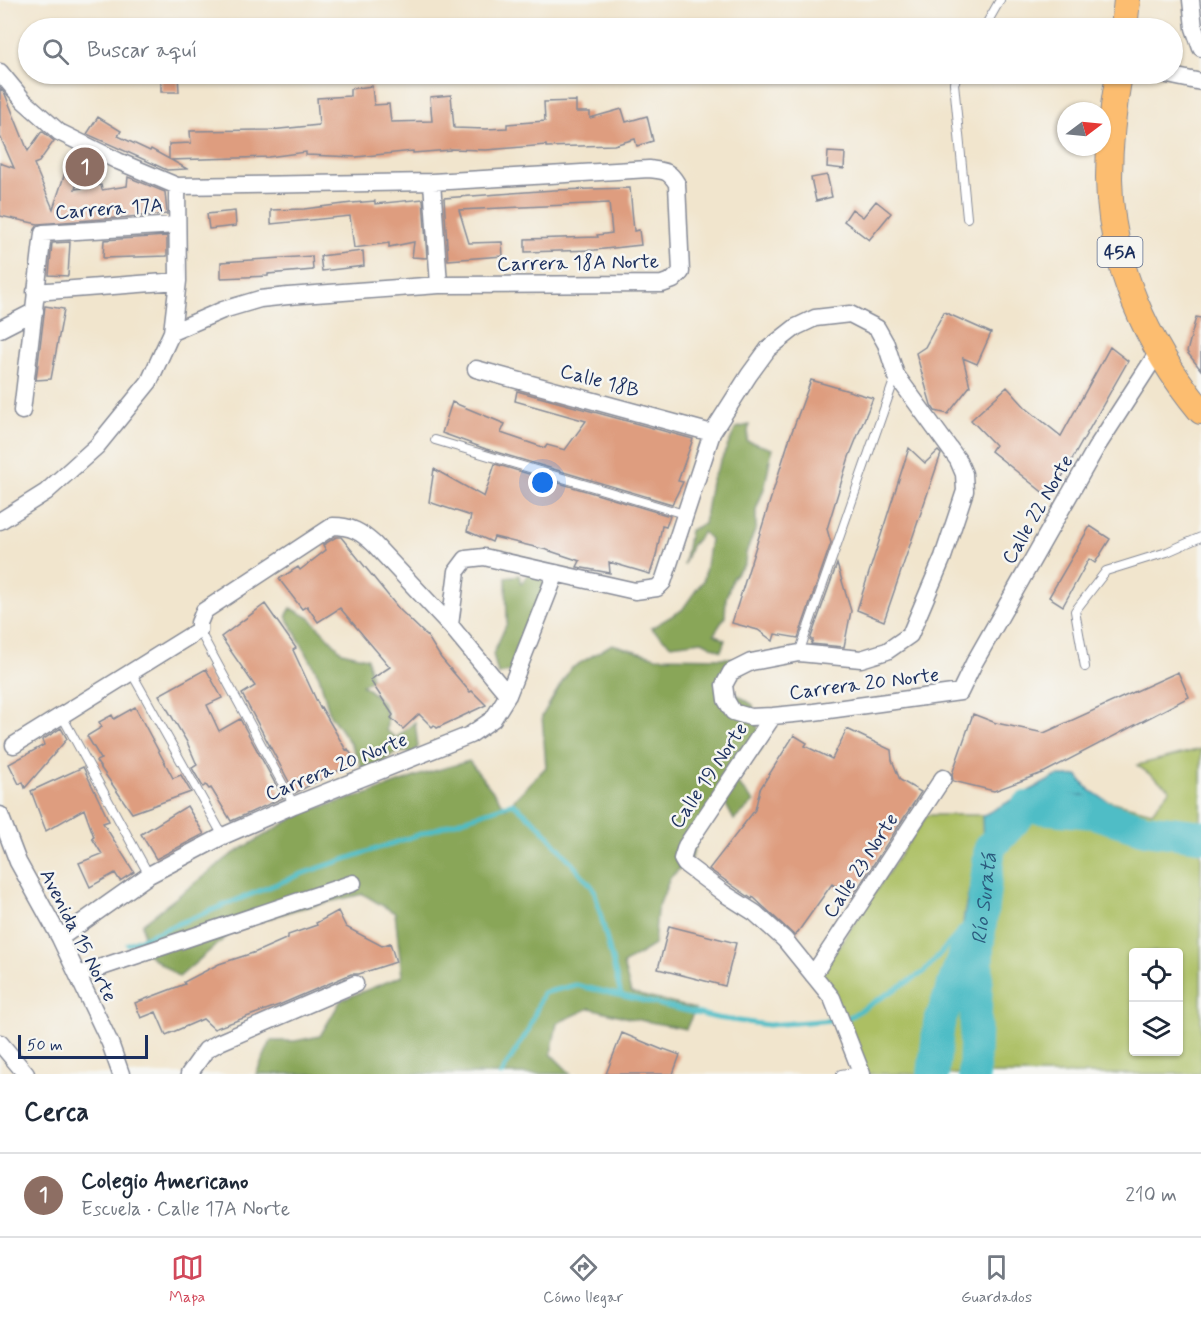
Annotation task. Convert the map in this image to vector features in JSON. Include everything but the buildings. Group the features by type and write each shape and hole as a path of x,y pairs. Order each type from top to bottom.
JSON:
{"main road":[{"path":"1125,18 1127,0"},
{"name":"45A","path":"1117,84 1112,119 1109,179 1116,239 1133,297 1158,352 1180,386 1201,411"}],"street":[{"path":"1191,0 1201,48"},
{"path":"0,72 24,101 59,132 118,161 177,186 178,281 172,332 148,382 97,446 46,492 0,521"},
{"path":"1183,78 1201,82"},
{"name":"Carrera 18A Norte","path":"172,332 223,310 260,299 439,285 662,284 673,280 681,272 680,206 677,184 672,175 665,171 649,169 432,182 177,186"},
{"path":"432,182 439,285"},
{"name":"Carrera 17A","path":"35,292 43,233 177,225"},
{"path":"22,411 35,311 35,292 178,281"},
{"path":"0,329 35,311"},
{"path":"450,625 457,571 466,559 484,557 635,591 657,588 663,582 712,433 749,375 768,350 796,327 815,318 850,314 877,328 886,344 896,375 958,460 964,474 965,491 943,557 910,635 887,651 861,659 799,653"},
{"name":"Calle 22 Norte","path":"960,692 974,663 1096,448 1158,352"},
{"name":"Calle 18B","path":"476,369 712,433"},
{"path":"14,745 199,630 204,611 333,526 346,526 362,532 450,625 508,695"},
{"name":"Carrera 20 Norte","path":"60,938 149,874 223,836 294,805 470,735 493,719 508,695 556,573"},
{"name":"Carrera 20 Norte","path":"799,653 751,662 731,672 724,685 726,700 733,712 750,717 773,716 960,692"},
{"name":"Calle 19 Norte","path":"773,716 686,846 682,859 691,869 755,913 784,940 832,998 862,1072"},
{"name":"Calle 23 Norte","path":"813,975 943,778"},
{"name":"Avenida 15 Norte","path":"0,815 18,862 78,975 110,1042 121,1074"},
{"path":"78,975 353,883"},
{"path":"189,1074 206,1050 220,1042 355,984"},
{"path":"0,1043 26,1074"}],"lane":[{"path":"990,18 1000,0"},
{"path":"954,84 967,218"},
{"path":"799,653 896,375"},
{"path":"435,440 684,514"},
{"path":"1085,667 1075,611 1106,571 1167,552 1201,537"},
{"path":"199,630 294,805"},
{"path":"131,671 223,836"},
{"path":"62,716 149,874"},
{"path":"841,1074 862,1072"}],"green space":[{"path":"749,425 747,441 772,449 765,486 756,510 756,528 746,553 745,564 733,577 726,598 725,617 714,634 725,640 721,651 702,641 671,645 651,628 682,610 704,579 710,539 703,532 691,546 684,565 690,530 704,524 711,482 736,428"},
{"path":"529,573 542,575 545,593 525,648 516,647 515,655 521,657 513,671 498,674 493,654 507,623 506,577 519,575 521,584"},
{"path":"291,608 310,618 342,652 367,658 372,679 362,685 382,703 387,715 386,730 396,738 415,722 418,747 413,753 397,753 388,757 377,769 363,769 350,743 330,715 319,676 286,616"},
{"path":"612,644 656,657 729,658 754,664 724,686 753,705 762,748 733,778 754,802 734,820 723,799 701,823 692,857 670,878 657,911 654,945 623,964 631,993 695,1009 686,1029 590,1008 557,1023 551,1054 571,1074 256,1074 271,1041 295,1041 320,1036 341,1000 402,976 395,913 363,894 294,910 234,930 179,977 146,953 142,924 231,855 304,812 469,761 506,808 546,767 542,716 570,669"},
{"path":"1201,749 1201,1074 862,1074 819,975 927,815 983,815 1074,792 1152,812 1170,789 1137,765"}],"water":[{"path":"1057,776 1078,776 1091,790 1130,814 1175,828 1201,832 1201,840 1163,835 1138,826 1084,795 1061,796 1011,812 997,828 971,906 970,929 981,937 984,959 972,977 971,1074 967,1074 965,1013 967,964 960,950 971,882 983,845 982,816"}],"waterway":[{"path":"128,944 304,873 513,803 541,827 594,889 621,995"},
{"name":"Río Suratá","path":"974,1074 978,948 990,847 1027,807 1093,813 1145,829 1201,836"},
{"path":"501,1074 528,1031 543,993 576,985 717,1018 768,1025 846,1019 924,972 984,899"},
{"path":"933,1074 939,1024 969,940"}],"place":[{"name":"Colegio Americano","path":"85,167"}]}
